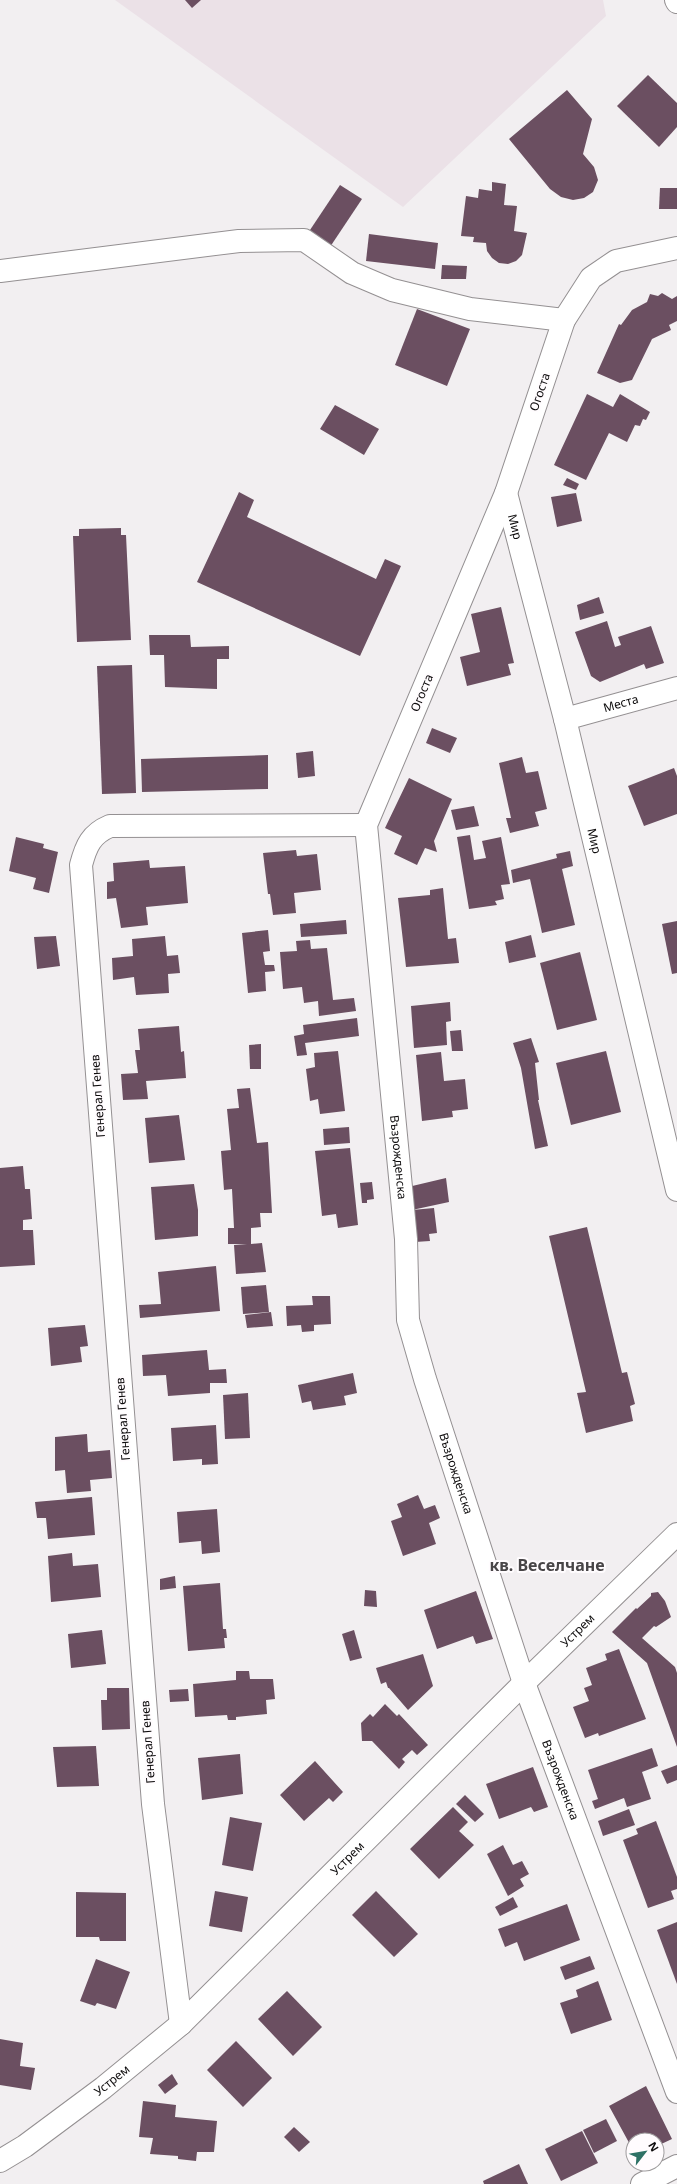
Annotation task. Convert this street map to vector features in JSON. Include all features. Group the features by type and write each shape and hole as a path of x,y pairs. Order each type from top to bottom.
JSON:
{"street":[{"path":"0,271 239,241 304,240 352,273 392,290 470,309 564,320"},
{"name":"Огоста","path":"366,825 506,494 564,320 591,278 616,261 677,248"},
{"name":"Мир","path":"506,494 565,719 677,1190"},
{"name":"Места","path":"565,719 677,688"},
{"name":"Генерал Генев","path":"181,2024 153,1804 81,865 85,848 91,838 101,830 110,826 366,825"},
{"name":"Възрожденска","path":"366,825 406,1239 408,1320 425,1379 524,1683 677,2092"},
{"name":"Устрем","path":"0,2161 25,2146 103,2088 181,2024 524,1683 677,1534"},
{"path":"642,2184 677,2166"}],"shaded area":[{"path":"115,0 603,0 606,16 403,207"}],"building":[{"path":"185,0 201,0 192,8"},
{"path":"648,75 677,103 677,127 659,147 617,106"},
{"path":"567,90 592,119 583,154 594,167 598,180 593,192 584,198 573,200 561,197 550,189 509,139"},
{"path":"492,182 506,184 504,205 517,206 514,231 527,233 522,255 516,261 508,264 499,263 492,258 487,251 486,243 473,242 474,237 461,236 466,196 478,198 479,189 492,191"},
{"path":"340,185 362,199 330,247 308,233"},
{"path":"660,188 677,188 677,209 659,209"},
{"path":"369,234 438,243 435,269 366,261"},
{"path":"442,265 467,266 466,279 441,279"},
{"path":"662,293 672,299 677,296 677,321 669,325 671,330 652,339 632,380 620,383 597,373 619,324 621,325 632,310 647,302 650,294 658,296"},
{"path":"417,309 470,329 447,386 395,365"},
{"path":"587,394 613,407 620,394 650,412 646,420 643,419 640,426 635,425 627,442 609,433 586,480 554,465"},
{"path":"335,405 379,429 364,455 320,429"},
{"path":"567,478 579,484 576,490 563,485"},
{"path":"239,492 254,500 247,517 376,579 385,559 401,566 360,656 197,582"},
{"path":"576,493 582,521 557,527 551,497"},
{"path":"121,528 121,535 126,535 131,640 77,642 73,536 79,536 79,529"},
{"path":"599,597 604,613 580,620 577,605"},
{"path":"501,607 514,663 508,664 511,675 467,686 460,657 480,652 471,614"},
{"path":"607,621 615,647 621,645 618,637 651,626 664,663 646,669 644,664 600,682 591,676 575,632"},
{"path":"149,635 190,635 191,647 229,646 229,659 217,659 217,689 165,687 164,655 150,655"},
{"path":"132,665 136,793 102,794 97,666"},
{"path":"432,728 457,738 450,753 426,743"},
{"path":"313,751 315,776 298,778 296,753"},
{"path":"268,755 268,789 142,792 141,759"},
{"path":"522,757 526,773 538,771 547,809 535,812 539,826 510,833 506,818 511,818 499,763"},
{"path":"674,768 677,776 677,814 644,826 628,786"},
{"path":"409,778 452,799 434,841 437,852 425,848 417,865 394,854 402,836 385,828"},
{"path":"474,806 479,826 456,830 451,810"},
{"path":"470,835 474,860 486,858 482,841 501,837 510,884 501,885 504,899 495,901 497,905 469,909 457,837"},
{"path":"16,837 44,844 43,848 58,852 49,893 33,889 36,878 9,871"},
{"path":"296,850 297,856 317,854 321,890 294,893 296,913 273,915 270,894 268,894 263,853"},
{"path":"570,851 573,866 562,869 575,925 542,933 530,879 513,883 511,870 557,858 556,854"},
{"path":"149,860 150,868 185,866 188,903 146,907 148,925 121,928 116,898 107,899 107,882 114,881 113,863"},
{"path":"443,888 448,939 456,938 459,963 406,967 398,898 430,895 430,890"},
{"path":"346,920 347,934 301,937 300,924"},
{"path":"677,921 677,973 672,974 662,924"},
{"path":"268,930 270,951 263,952 265,965 274,965 275,971 265,972 266,991 248,993 242,933"},
{"path":"531,935 536,957 509,963 505,942"},
{"path":"56,936 60,966 37,969 34,937"},
{"path":"165,936 167,956 178,955 180,973 168,974 169,993 136,995 134,977 113,980 112,958 133,956 132,939"},
{"path":"310,940 311,949 327,948 333,1000 354,998 356,1011 319,1016 318,1001 304,1003 302,987 283,989 280,952 297,951 296,941"},
{"path":"580,952 597,1020 557,1030 540,963"},
{"path":"450,1002 451,1021 446,1022 447,1045 414,1048 411,1006"},
{"path":"357,1018 359,1036 305,1043 307,1055 297,1056 294,1036 304,1034 303,1025"},
{"path":"179,1026 181,1052 184,1051 186,1078 146,1081 148,1099 123,1100 121,1074 138,1073 135,1050 140,1050 138,1029"},
{"path":"461,1030 463,1051 452,1051 450,1031"},
{"path":"531,1038 539,1062 535,1063 538,1100 548,1146 535,1149 521,1068 513,1043"},
{"path":"261,1044 261,1069 250,1069 249,1045"},
{"path":"338,1051 345,1111 320,1114 318,1099 310,1101 306,1069 315,1067 314,1053"},
{"path":"606,1051 621,1112 571,1125 556,1063"},
{"path":"441,1052 444,1081 465,1079 468,1109 452,1111 453,1117 422,1121 416,1055"},
{"path":"250,1088 257,1143 268,1142 272,1213 260,1213 261,1227 251,1228 251,1244 262,1243 266,1272 236,1274 234,1245 247,1244 228,1244 228,1228 234,1228 232,1189 224,1190 221,1151 231,1150 227,1109 239,1108 237,1089"},
{"path":"179,1115 185,1160 149,1163 145,1118"},
{"path":"349,1127 350,1143 324,1145 323,1129"},
{"path":"350,1148 358,1225 338,1228 336,1214 322,1216 315,1151"},
{"path":"23,1166 25,1189 30,1189 32,1219 23,1220 23,1230 33,1230 35,1265 0,1267 0,1168"},
{"path":"446,1178 449,1202 412,1210 408,1187"},
{"path":"372,1182 374,1199 367,1200 367,1203 362,1203 360,1183"},
{"path":"194,1184 198,1210 198,1236 155,1240 151,1187"},
{"path":"434,1208 437,1233 429,1234 430,1241 415,1242 412,1210"},
{"path":"587,1227 622,1373 627,1372 635,1404 630,1406 633,1421 586,1433 577,1393 586,1392 549,1236"},
{"path":"216,1266 220,1311 140,1318 139,1305 161,1304 158,1272"},
{"path":"266,1285 269,1312 243,1314 241,1287"},
{"path":"312,1296 330,1296 331,1324 314,1325 314,1331 302,1332 301,1325 287,1326 286,1306 313,1305"},
{"path":"271,1312 273,1326 247,1328 245,1315"},
{"path":"85,1325 88,1346 80,1347 82,1362 51,1366 48,1328"},
{"path":"207,1350 209,1370 226,1369 227,1383 210,1383 210,1393 168,1396 166,1375 143,1376 142,1355"},
{"path":"353,1373 357,1393 344,1396 346,1405 313,1410 311,1401 302,1403 298,1385"},
{"path":"248,1393 250,1438 225,1439 223,1395"},
{"path":"216,1425 218,1464 202,1465 202,1459 173,1461 171,1428"},
{"path":"87,1434 88,1452 110,1450 112,1478 90,1480 91,1491 67,1493 65,1470 55,1471 55,1437"},
{"path":"418,1495 424,1509 435,1505 440,1518 429,1523 436,1544 403,1556 391,1521 402,1517 397,1504"},
{"path":"92,1497 95,1535 48,1539 46,1518 37,1518 35,1502"},
{"path":"217,1509 220,1552 202,1554 201,1541 179,1543 177,1512"},
{"path":"72,1553 73,1566 98,1564 101,1597 51,1602 48,1556"},
{"path":"175,1576 176,1588 160,1590 160,1579"},
{"path":"220,1583 223,1629 226,1629 227,1638 224,1638 225,1648 188,1651 183,1586"},
{"path":"365,1590 376,1591 377,1607 364,1606"},
{"path":"476,1591 493,1639 476,1644 473,1636 437,1649 424,1610"},
{"path":"658,1592 665,1601 671,1617 656,1627 654,1626 642,1638 675,1667 677,1673 677,1747 647,1663 612,1632 636,1608 637,1609 651,1596 651,1593"},
{"path":"102,1630 106,1664 71,1668 68,1634"},
{"path":"354,1630 362,1658 350,1661 342,1634"},
{"path":"619,1649 646,1719 599,1736 598,1733 585,1738 573,1707 589,1701 584,1688 592,1685 586,1668 607,1660 605,1654"},
{"path":"423,1654 433,1686 408,1710 388,1688 386,1682 381,1684 376,1668"},
{"path":"236,1671 249,1671 250,1679 273,1679 275,1699 266,1700 267,1714 236,1717 236,1720 228,1720 227,1715 195,1717 193,1684 236,1680"},
{"path":"107,1688 129,1688 130,1729 102,1730 101,1700 107,1700"},
{"path":"188,1689 189,1701 170,1702 169,1690"},
{"path":"385,1704 397,1716 399,1714 428,1745 417,1755 412,1750 402,1759 405,1762 399,1769 372,1741 362,1741 361,1723 370,1714 373,1717"},
{"path":"96,1746 99,1786 57,1787 53,1747"},
{"path":"652,1748 658,1766 642,1772 651,1799 627,1807 624,1798 595,1809 592,1801 598,1799 588,1770"},
{"path":"240,1754 243,1794 202,1800 198,1758"},
{"path":"315,1761 343,1792 333,1802 329,1798 304,1821 280,1795"},
{"path":"677,1765 677,1780 667,1784 661,1771"},
{"path":"533,1767 548,1807 534,1812 531,1807 499,1819 486,1784"},
{"path":"465,1795 484,1814 475,1822 456,1804"},
{"path":"453,1807 468,1822 459,1831 474,1845 439,1879 410,1849"},
{"path":"629,1809 635,1825 603,1836 598,1821"},
{"path":"230,1817 262,1823 253,1871 222,1865"},
{"path":"656,1821 677,1877 677,1889 671,1891 674,1899 648,1908 623,1840 638,1834 636,1829"},
{"path":"503,1845 513,1865 522,1861 529,1874 520,1879 524,1886 508,1896 487,1854"},
{"path":"215,1891 248,1897 242,1932 209,1926"},
{"path":"376,1891 418,1934 394,1957 352,1915"},
{"path":"76,1892 126,1893 126,1941 100,1941 99,1937 76,1937"},
{"path":"513,1897 518,1907 500,1916 495,1907"},
{"path":"567,1904 580,1940 524,1961 517,1942 505,1947 498,1929"},
{"path":"677,1922 677,1984 657,1930"},
{"path":"590,1956 595,1969 565,1980 560,1967"},
{"path":"96,1959 130,1972 116,2009 97,2003 95,2006 80,2001"},
{"path":"598,1981 612,2020 571,2034 560,2003 578,1997 576,1990"},
{"path":"287,1991 322,2027 293,2056 258,2019"},
{"path":"0,2039 23,2043 20,2066 35,2068 31,2090 0,2085"},
{"path":"236,2041 272,2078 243,2107 207,2070"},
{"path":"172,2074 178,2084 165,2094 158,2085"},
{"path":"646,2086 672,2139 665,2142 665,2132 625,2132 625,2135 609,2106"},
{"path":"143,2101 176,2105 175,2117 217,2121 214,2152 197,2152 196,2161 178,2159 178,2156 150,2154 153,2138 139,2137"},
{"path":"606,2119 617,2141 594,2153 583,2130"},
{"path":"294,2127 310,2142 299,2152 284,2137"},
{"path":"582,2131 598,2163 561,2181 545,2149"},
{"path":"519,2164 528,2184 484,2184 483,2181"}],"district":[{"name":"кв. Веселчане","path":"547,1565"}]}
